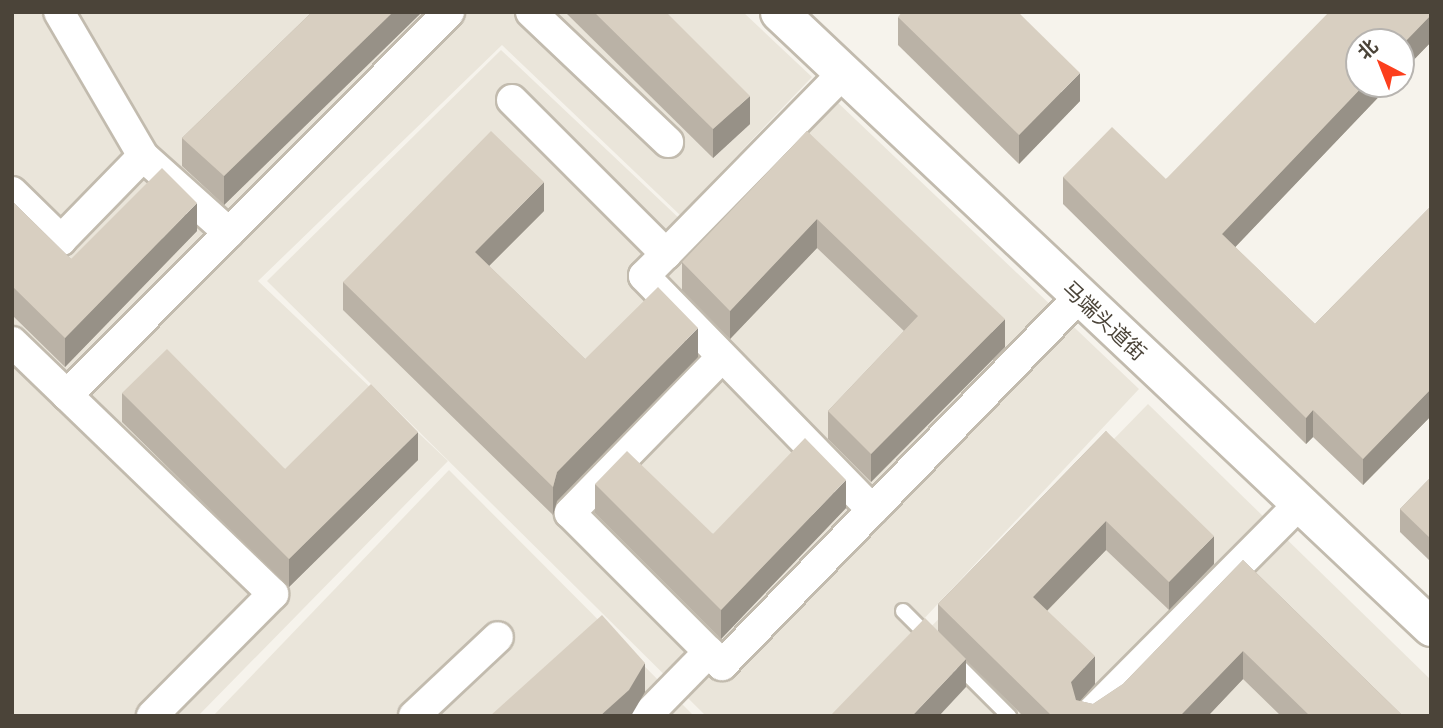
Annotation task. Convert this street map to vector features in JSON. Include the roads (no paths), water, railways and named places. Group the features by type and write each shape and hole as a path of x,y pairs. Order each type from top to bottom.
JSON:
{"street":[{"path":"59,12 144,156 229,233"},
{"path":"67,395 449,12"},
{"path":"531,12 668,142"},
{"name":"马端头道街","path":"779,12 1298,505 1431,627"},
{"path":"843,73 644,276 872,510"},
{"path":"512,100 666,254"},
{"path":"12,192 61,240 144,156"},
{"path":"722,358 570,513 722,665 1079,297"},
{"path":"12,342 273,594 152,716"},
{"path":"1087,716 1298,505"},
{"path":"414,716 498,637"},
{"path":"646,716 709,652"}],"lane":[{"path":"903,611 1009,716"}]}
